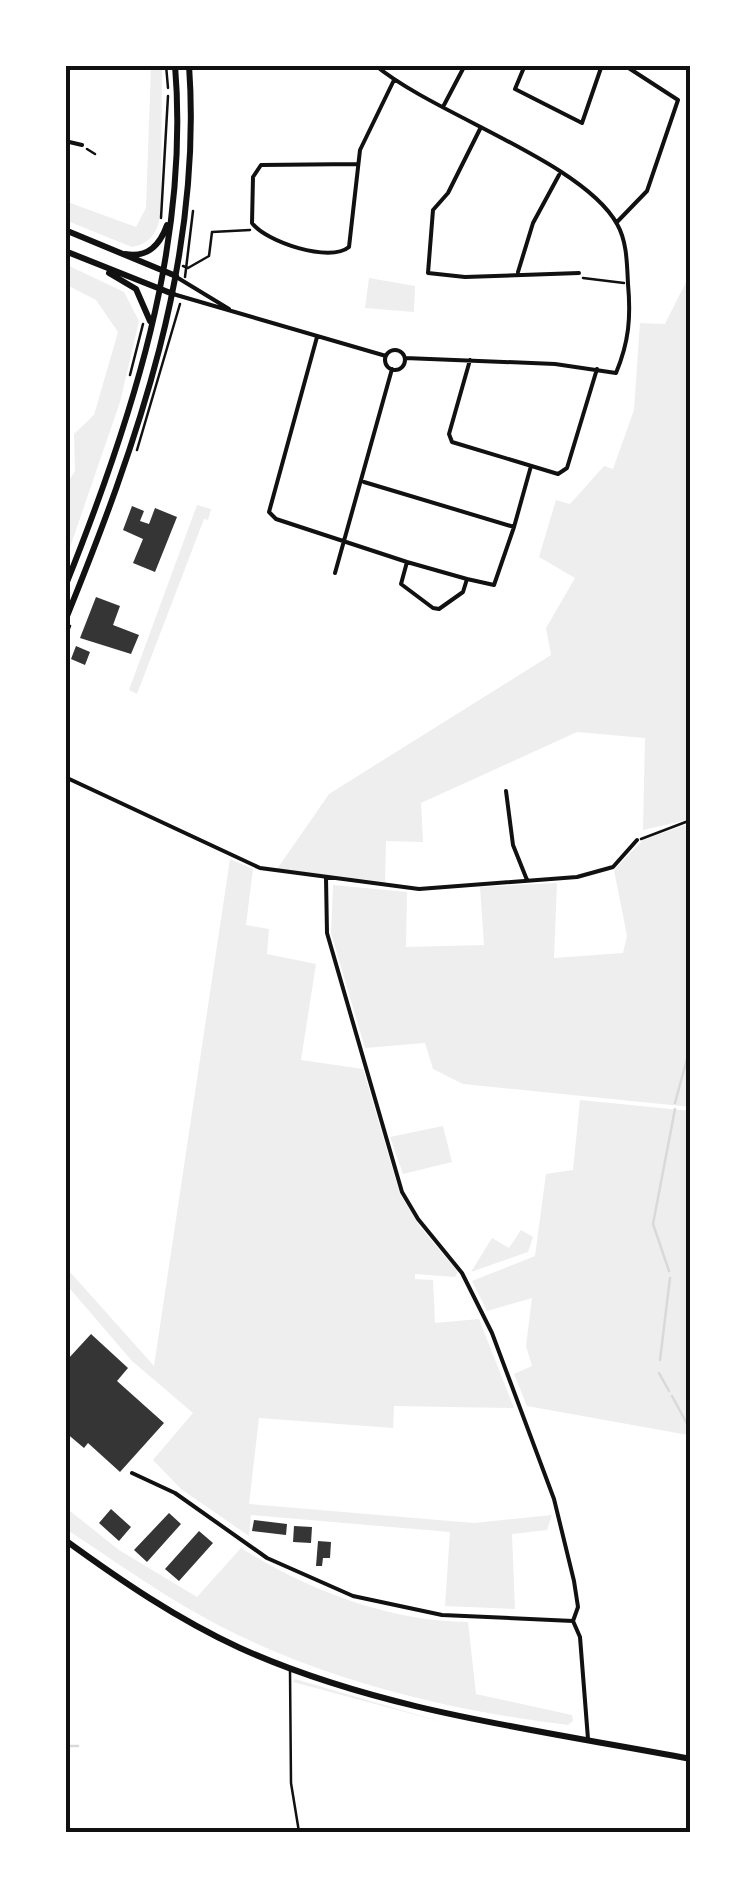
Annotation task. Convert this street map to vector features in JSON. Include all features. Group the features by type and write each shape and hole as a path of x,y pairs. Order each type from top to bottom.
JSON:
{"main road":[{"path":"65,587 117,451 164,272 177,141 176,65"},
{"path":"65,620 129,455 172,294 191,142 189,65"},
{"path":"113,252 132,256 150,251 162,240 172,210"},
{"path":"65,230 176,276"},
{"path":"65,251 172,294"},
{"path":"80,257 132,285 143,298 151,327"},
{"path":"65,1540 188,1621 290,1668 412,1705 691,1760"}],"street":[{"path":"172,294 386,356 395,350 405,358 616,373 631,322 616,222 595,199 559,174 394,80 375,65"},
{"path":"443,108 464,65"},
{"path":"525,65 515,89 582,124 602,65"},
{"path":"616,222 647,191 678,100 624,65"},
{"path":"357,164 260,165 253,176 251,216 256,228 265,235 329,254 343,252 354,233 357,164 394,80"},
{"path":"480,128 446,196 433,210 428,272 465,277 518,272 579,274"},
{"path":"65,141 82,145"},
{"path":"518,272 533,223 559,174"},
{"path":"176,276 233,312"},
{"path":"317,336 268,504 276,519 407,562 494,585 532,466"},
{"path":"335,573 364,482 392,370 386,356"},
{"path":"392,370 403,366 405,358"},
{"path":"470,360 449,434 452,442 558,474 567,468 597,369"},
{"path":"364,482 514,527"},
{"path":"407,562 401,584 404,590 438,609 462,592 467,579"},
{"path":"65,777 260,868 418,889 577,877 613,867 638,840"},
{"path":"506,791 513,845 528,880"},
{"path":"326,878 327,933 402,1192 462,1273 510,1374 572,1566 578,1607 574,1621 580,1637 588,1741"},
{"path":"132,1473 175,1493 251,1550 353,1596 442,1615 563,1617 574,1621"}],"lane":[{"path":"290,1668 291,1783 299,1832"}],"path":[{"path":"160,229 166,65"},
{"path":"82,145 95,154"},
{"path":"178,264 188,268 209,256 212,232 256,228"},
{"path":"579,274 585,280 628,283"},
{"path":"129,387 143,316"},
{"path":"638,840 691,820"}],"shaded area":[{"path":"151,65 162,65 161,209 154,234 132,247 65,220 65,201 136,227 146,208"},
{"path":"65,264 124,292 139,321 120,402 65,562 65,487 75,471 74,434 94,415 118,332 96,300 65,284"},
{"path":"691,272 691,819 643,830 645,738 577,732 421,803 423,842 386,841 385,882 277,869 329,794 551,655 546,628 575,578 539,557 556,500 570,504 604,466 613,469 634,410 640,323 665,324"},
{"path":"369,278 415,286 414,312 365,308"},
{"path":"197,505 211,509 208,520 204,519 137,694 129,690"},
{"path":"691,823 691,1107 463,1084 433,1069 425,1043 365,1048 331,933 333,885 407,892 406,947 484,945 480,887 557,883 554,958 623,953 627,936 614,870 643,840"},
{"path":"230,859 253,869 246,925 269,929 267,954 316,964 301,1060 363,1069 400,1194 421,1228 458,1272 455,1277 415,1274 415,1279 433,1280 435,1323 479,1319 514,1408 394,1406 393,1428 259,1418 249,1504 474,1523 552,1515 547,1530 512,1534 515,1609 445,1606 450,1532 251,1515 249,1536 181,1489 153,1460 193,1413 132,1361 65,1283 71,1273 154,1366"},
{"path":"580,1100 691,1111 691,1448 688,1435 527,1406 514,1374 532,1366 526,1346 532,1298 487,1311 472,1281 535,1256 546,1174 573,1170"},
{"path":"443,1126 452,1162 403,1174 390,1137"},
{"path":"521,1230 533,1237 528,1252 471,1272 492,1238 509,1248"},
{"path":"65,1507 119,1550 197,1597 241,1548 293,1577 350,1600 408,1616 468,1622 476,1694 572,1715 573,1721 568,1725 519,1718 419,1698 274,1651 184,1606 69,1531"},
{"path":"295,1679 446,1723 293,1682"}],"building":[{"path":"132,506 144,511 140,521 149,524 155,508 177,517 155,572 133,563 143,539 123,530"},
{"path":"96,597 120,606 113,625 139,635 131,654 80,638"},
{"path":"76,646 90,652 85,665 71,659"},
{"path":"91,1334 128,1368 117,1381 164,1423 120,1472 88,1443 84,1448 65,1432 65,1356 68,1359"},
{"path":"111,1509 131,1527 119,1541 99,1523"},
{"path":"169,1513 181,1524 147,1562 134,1550"},
{"path":"254,1520 287,1524 286,1535 252,1531"},
{"path":"294,1526 312,1527 311,1543 293,1542"},
{"path":"199,1531 213,1543 179,1581 165,1569"},
{"path":"318,1541 331,1542 330,1558 323,1558 322,1566 316,1566"}],"waterway":[{"path":"675,1103 691,1044"},
{"path":"669,1271 653,1224 675,1109"},
{"path":"660,1360 670,1278"},
{"path":"659,1373 669,1391"},
{"path":"672,1396 691,1431"},
{"path":"65,1746 78,1746"}]}
